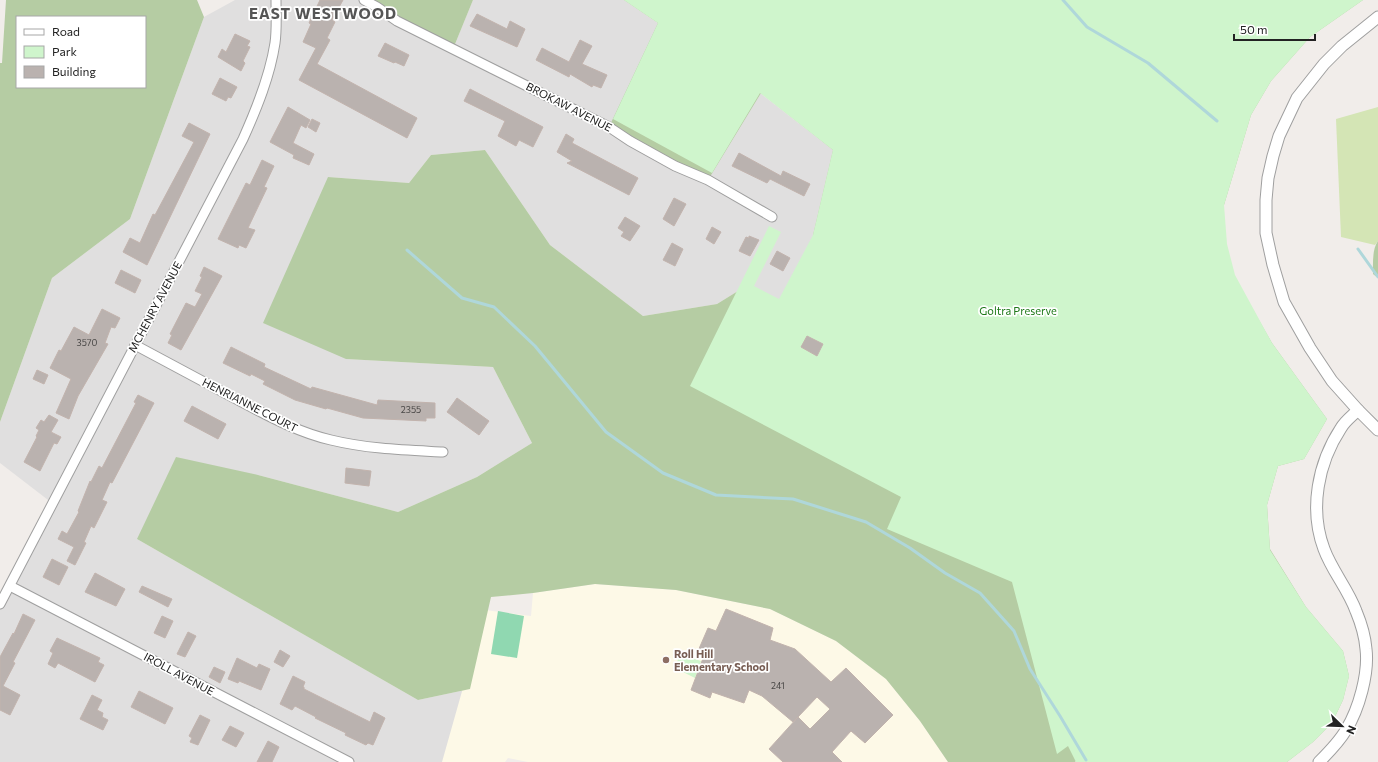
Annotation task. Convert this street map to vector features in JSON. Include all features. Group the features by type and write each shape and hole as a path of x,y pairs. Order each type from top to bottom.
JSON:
{"street":[{"name":"MCHENRY AVENUE","path":"0,604 243,139 255,112 267,78 275,44 276,0"},
{"name":"BROKAW AVENUE","path":"364,0 397,21 609,128 675,166 708,180 772,217"},
{"path":"1378,17 1342,46 1324,64 1298,98 1279,136 1268,178 1266,200 1266,233 1273,265 1284,302 1310,348 1332,381 1378,430"},
{"name":"HENRIANNE COURT","path":"135,345 279,422 306,433 359,446 443,452"},
{"path":"1319,762 1346,731 1355,714 1363,688 1366,668 1367,649 1363,631 1356,610 1326,554 1319,532 1316,515 1316,498 1319,479 1325,459 1342,426 1358,410"},
{"name":"IROLL AVENUE","path":"10,586 349,762"}],"shaded area":[{"path":"235,0 364,0 453,49 473,0 624,0 760,93 833,150 813,235 932,332 738,291 717,304 643,316 550,245 485,150 431,155 409,183 328,177 346,359 493,367 532,443 477,477 398,512 258,475 137,539 418,700 470,689 488,762 0,762 0,604 52,503 0,463 0,422 52,278 130,219 204,17"},
{"name":"Roll Hill Elementary School","path":"595,584 676,590 770,609 836,641 886,679 920,721 948,762 528,762 508,758 505,762 442,762 485,610 531,616 533,593"}],"green space":[{"path":"6,0 197,0 204,17 130,219 52,278 0,422 0,63 2,63"},
{"path":"364,0 473,0 453,49"},
{"name":"Goltra Preserve","path":"624,0 1363,0 1310,37 1271,81 1251,115 1224,205 1176,175 1272,343 1327,419 1304,459 1278,466 1267,505 1270,549 1306,607 1343,651 1349,676 1343,700 1332,723 1313,742 1287,762 1088,748 1075,762 948,762 920,721 886,679 836,641 770,609 676,590 595,584 533,593 491,597 470,689 418,700 137,539 176,457 258,475 398,512 477,477 532,443 493,367 346,359 263,323 328,177 409,183 431,155 485,150 550,245 643,316 717,304 738,291 813,377 813,235 833,150 761,93 708,180 609,127 658,23"},
{"name":"Goltra Preserve","path":"624,0 1363,0 1310,37 1271,81 1251,115 1224,205 1227,244 1235,275 1272,343 1327,419 1304,459 1278,466 1267,505 1270,550 1306,607 1343,651 1349,676 1343,700 1332,723 1313,742 1287,762 1076,762 1068,746 1057,754 1012,582 887,529 901,497 690,386 769,226 781,232 754,286 779,299 813,235 833,150 760,93 712,173 613,119 658,23"},
{"path":"1378,107 1378,241 1375,245 1341,237 1336,119"},
{"path":"1378,241 1378,278 1373,274 1373,266 1374,252"},
{"path":"498,611 524,616 517,658 491,654"},
{"path":"680,654 701,661 695,678 683,672 677,662"}],"building":[{"path":"320,0 343,0 332,20 335,22 327,38 330,40 317,64 417,118 407,138 299,80 316,48 303,42 311,24 309,23"},
{"path":"477,14 507,29 510,21 525,29 517,47 470,26"},
{"path":"235,34 250,41 247,46 250,47 243,61 245,63 241,71 218,57 222,49 226,52"},
{"path":"580,40 592,46 582,64 607,75 601,88 593,85 592,87 570,74 569,77 536,60 542,48 569,62"},
{"path":"385,43 409,55 404,66 378,56"},
{"path":"220,78 237,87 231,98 228,97 226,101 212,94"},
{"path":"470,89 543,127 533,147 519,140 516,146 498,136 505,121 464,101"},
{"path":"288,107 310,120 306,128 301,125 293,143 314,154 309,165 293,158 294,155 270,142"},
{"path":"312,119 320,123 316,132 308,127"},
{"path":"189,123 210,134 147,265 123,252 130,238 140,243 153,214 155,215 194,142 182,136"},
{"path":"566,134 574,139 572,143 638,178 629,195 567,163 572,161 557,152"},
{"path":"739,153 781,176 783,171 810,184 804,196 770,179 767,183 732,166"},
{"path":"262,160 274,166 264,187 267,188 248,228 255,230 246,248 239,245 238,248 218,239 246,183 250,185"},
{"path":"674,198 686,204 674,226 663,219"},
{"path":"625,217 640,226 630,241 621,236 624,232 618,228"},
{"path":"712,227 721,232 714,244 706,239"},
{"path":"749,236 759,240 750,256 739,251 746,237 749,238"},
{"path":"672,243 683,249 675,266 663,260"},
{"path":"777,251 790,258 783,271 770,264"},
{"path":"204,267 222,276 181,350 168,343 172,335 170,334 186,303 195,307 202,294 195,291 202,277 200,276"},
{"path":"121,270 141,280 135,293 115,283"},
{"path":"102,309 120,318 115,328 111,327 105,343 108,344 78,396 69,419 56,413 71,379 50,368 59,350 61,351 74,327 89,335"},
{"path":"807,336 823,344 817,356 801,347"},
{"path":"231,347 265,364 264,367 311,389 312,387 377,405 378,400 435,403 435,418 426,418 426,421 363,418 295,400 263,384 265,381 251,374 250,376 223,363"},
{"path":"37,370 48,375 44,384 33,379"},
{"path":"138,395 154,403 112,483 110,482 102,500 107,502 94,528 91,526 84,542 86,543 75,565 67,561 74,547 58,539 62,531 67,534 79,512 78,511 90,481 91,482 99,466 102,468 136,403 134,402"},
{"path":"457,398 489,421 479,435 447,412"},
{"path":"192,406 226,424 218,439 184,421"},
{"path":"49,415 58,420 51,432 61,437 57,444 54,443 40,471 24,462 37,437 36,436 39,430 36,428 41,420 44,422"},
{"path":"346,468 371,471 369,486 345,483"},
{"path":"52,559 68,567 59,585 43,577"},
{"path":"95,573 125,589 116,606 85,592"},
{"path":"142,586 172,599 168,607 139,592"},
{"name":"Roll Hill Elementary School","path":"726,609 773,628 770,640 795,649 831,682 846,668 893,715 865,743 851,731 832,752 842,762 783,762 769,749 798,717 793,722 762,696 749,690 744,703 712,692 710,698 691,690 705,653 698,651 708,628 716,631","holes":["817,697 830,709 810,729 798,717"]},
{"path":"23,614 35,620 13,662 15,663 3,686 20,695 10,715 0,710 0,657 13,633 14,634"},
{"path":"162,616 173,621 165,638 154,633"},
{"path":"188,632 196,636 185,657 177,654"},
{"path":"57,638 100,658 98,662 104,665 95,682 58,663 55,668 48,664 53,653 50,651"},
{"path":"280,650 290,656 283,667 274,662"},
{"path":"237,658 257,668 259,664 270,669 261,690 239,681 238,683 228,679"},
{"path":"214,667 225,672 220,683 209,677"},
{"path":"293,676 305,682 303,687 304,689 370,722 374,712 385,718 373,745 368,743 366,745 345,735 346,733 315,718 316,717 295,706 292,710 280,704"},
{"path":"139,691 173,708 165,724 131,707"},
{"path":"92,695 102,700 97,710 103,713 102,717 108,720 103,730 80,719"},
{"path":"200,715 210,720 198,745 190,742 192,738 189,736"},
{"path":"230,726 244,733 236,747 222,740"},
{"path":"268,741 279,747 272,762 257,762"}],"waterway":[{"path":"1063,0 1087,27 1148,63 1217,121"},
{"path":"1358,249 1378,277"},
{"path":"407,250 462,298 494,307 535,346 606,432 663,473 716,495 793,499 866,522 910,548 945,573 980,593 1014,631 1030,669 1086,760"}],"place":[{"name":"Roll Hill Elementary School","path":"666,660"}],"district":[{"name":"EAST WESTWOOD","path":"323,14"}]}
